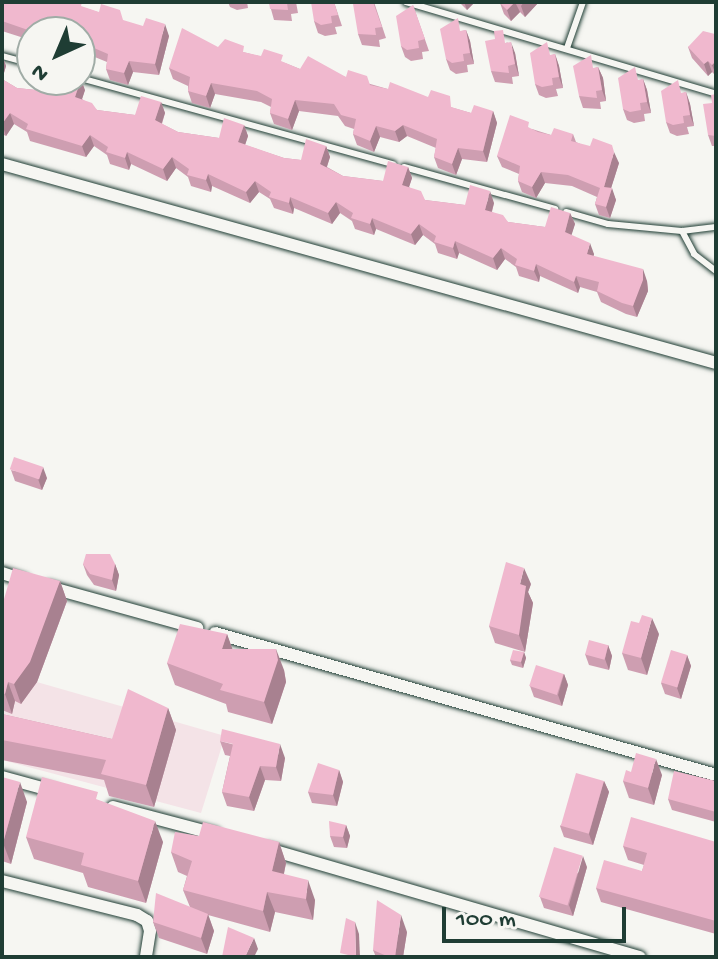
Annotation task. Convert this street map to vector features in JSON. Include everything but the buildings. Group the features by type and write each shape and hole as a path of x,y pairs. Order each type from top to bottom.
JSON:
{"street":[{"path":"2,164 716,363"},
{"path":"2,573 716,775"},
{"path":"2,777 62,793"},
{"path":"92,801 227,838"},
{"path":"257,846 640,957"},
{"path":"2,881 137,915 147,921 150,931 146,957"}],"lane":[{"path":"406,2 716,94"},
{"path":"567,48 583,2"},
{"path":"96,82 608,224 682,231 716,227"},
{"path":"682,231 694,254 716,271"}],"shaded area":[{"path":"2,672 225,736 201,813 2,760"}]}
